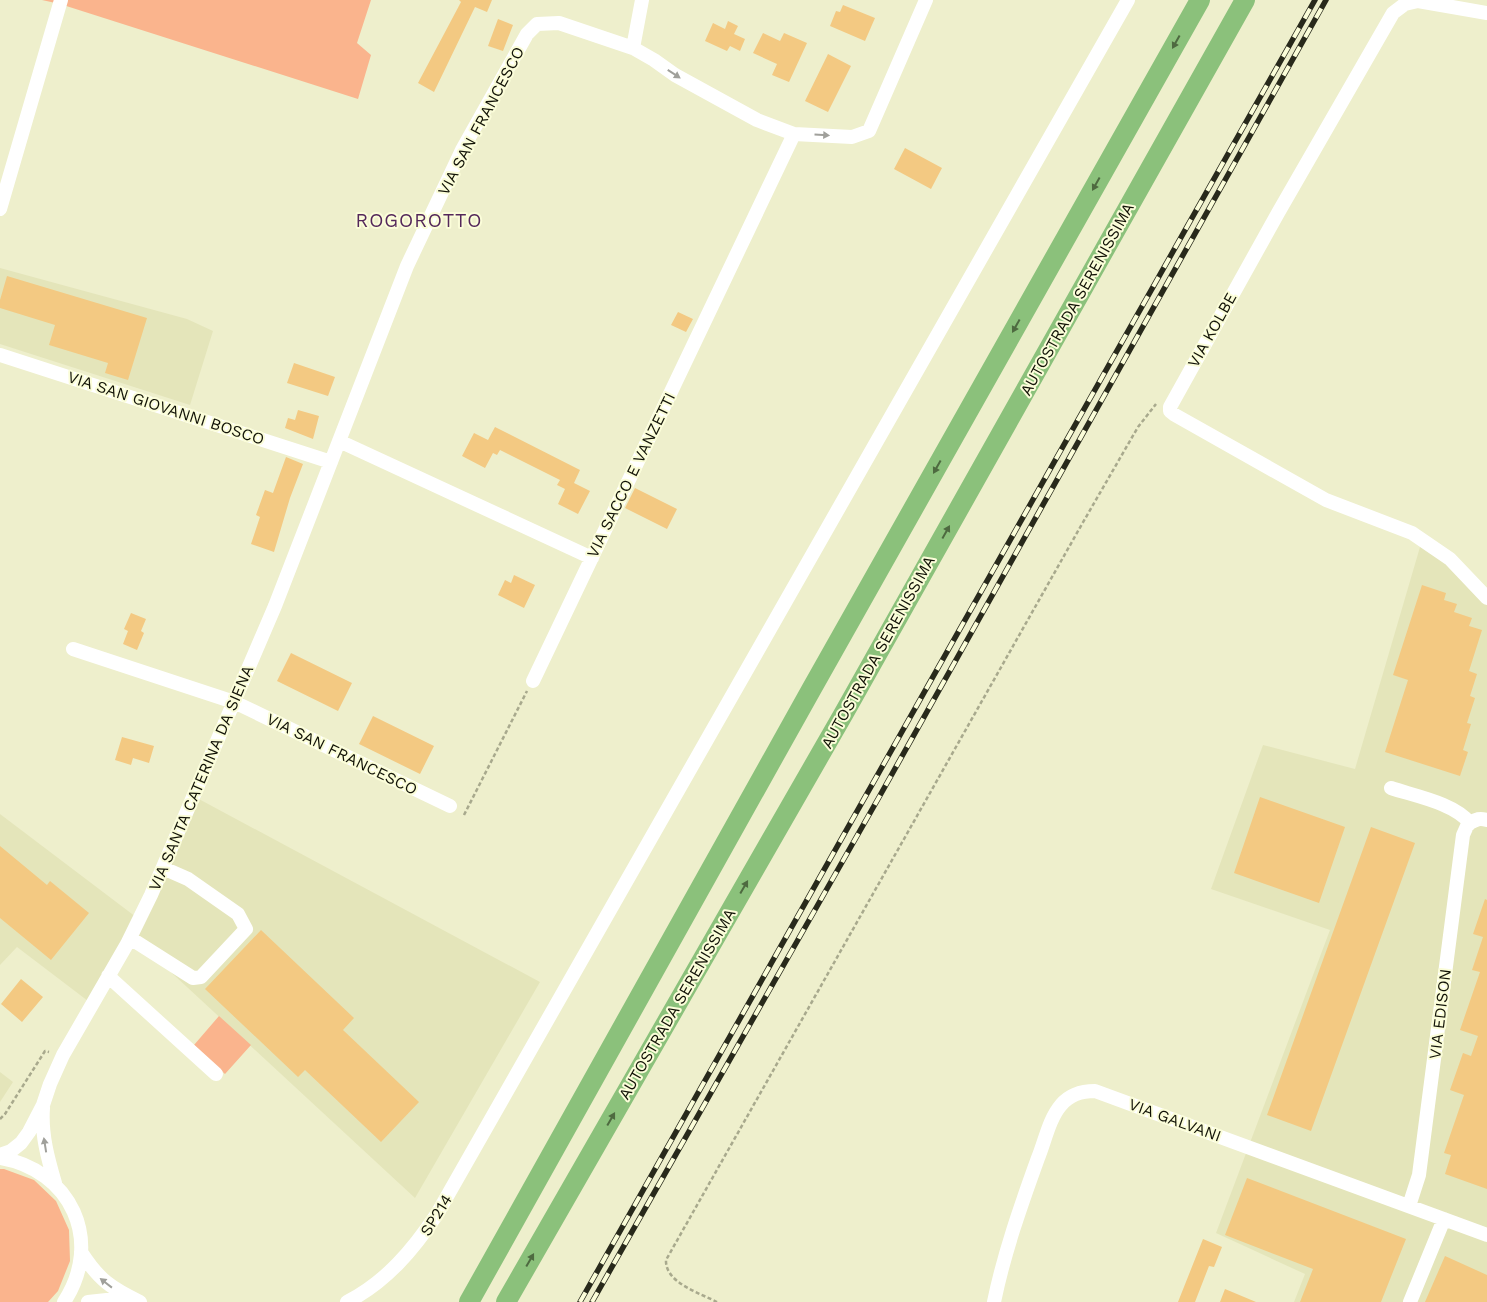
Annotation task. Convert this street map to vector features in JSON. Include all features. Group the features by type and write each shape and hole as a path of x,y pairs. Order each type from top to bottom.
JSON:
{"highway":[{"path":"469,1302 1200,0"},
{"name":"AUTOSTRADA SERENISSIMA","path":"506,1302 853,696 1246,0"}],"street":[{"path":"0,209 61,0"},
{"path":"633,48 642,0"},
{"name":"VIA SAN FRANCESCO","path":"339,441 407,266 462,150 527,34 537,24 558,23 633,48 654,60 675,76 749,115 794,134 852,137 869,132 926,0"},
{"name":"SP214","path":"347,1302 372,1287 398,1266 419,1242 437,1214 1128,0"},
{"name":"VIA KOLBE","path":"1487,13 1418,1 1406,4 1393,13 1273,221 1170,406 1170,411 1326,500 1412,533 1450,559 1487,598"},
{"name":"VIA SACCO E VANZETTI","path":"533,681 794,134"},
{"name":"VIA SAN GIOVANNI BOSCO","path":"0,355 331,462"},
{"path":"339,441 592,558"},
{"name":"VIA SANTA CATERINA DA SIENA","path":"0,1157 21,1143 29,1132 43,1105 63,1055 130,938 163,868 275,606 339,441"},
{"name":"VIA SAN FRANCESCO","path":"73,649 234,702 450,806"},
{"path":"1391,788 1454,809 1465,816 1470,823 1481,818 1487,820"},
{"name":"VIA EDISON","path":"1409,1206 1419,1175 1463,835 1470,823"},
{"path":"130,938 193,978 200,977 246,928 238,914 188,879 163,868"},
{"path":"108,976 216,1074"},
{"name":"VIA GALVANI","path":"994,1302 999,1276 1019,1212 1052,1119 1061,1105 1076,1093 1095,1091 1487,1235"},
{"name":"VIA SANTA CATERINA DA SIENA","path":"43,1105 42,1123 47,1157 55,1184"},
{"path":"0,1157 17,1161 37,1170 55,1184 71,1206 80,1231 81,1259 76,1281 64,1302"},
{"path":"1410,1302 1444,1219"},
{"path":"81,1252 100,1278 119,1292 140,1302 116,1299 88,1302"}],"path":[{"path":"717,1302 675,1280 668,1271 666,1260 1138,426 1160,399"},
{"path":"464,815 533,681"},
{"path":"0,1119 45,1051 63,1055"}],"shaded area":[{"path":"42,0 371,0 357,43 371,55 358,99 60,4"},
{"path":"0,268 187,319 213,331 190,405 0,344"},
{"path":"1420,547 1431,550 1487,602 1487,1302 1294,1302 1305,1274 1216,1233 1330,930 1211,889 1263,745 1355,769"},
{"path":"197,798 540,982 415,1198 134,938"},
{"path":"0,814 136,917 88,1001 17,947 0,965"},
{"path":"219,1016 251,1045 225,1074 194,1045"},
{"path":"0,1072 13,1082 0,1102"},
{"path":"0,1169 34,1180 56,1201 69,1230 70,1261 58,1291 48,1302 0,1302"}],"building":[{"path":"459,0 492,0 487,12 475,7 434,92 418,83 461,2"},
{"path":"843,5 875,18 865,41 830,26 836,11 840,12"},
{"path":"498,19 513,25 503,51 488,46"},
{"path":"728,21 738,26 734,34 745,39 740,51 730,46 727,51 705,41 713,23 725,29"},
{"path":"763,33 780,41 784,33 807,43 789,82 772,75 777,64 753,53"},
{"path":"828,54 851,66 828,112 805,101"},
{"path":"905,148 942,168 931,189 894,169"},
{"path":"7,276 147,318 128,380 105,373 108,363 49,345 55,325 0,308 0,300"},
{"path":"678,312 693,319 686,332 671,325"},
{"path":"294,363 335,377 328,396 287,383"},
{"path":"298,410 319,416 313,439 285,428 288,418 295,420"},
{"path":"495,427 580,470 574,483 590,491 578,514 558,504 565,489 557,485 560,480 500,450 497,455 493,453 485,468 462,456 474,433 488,440"},
{"path":"286,457 303,464 290,498 274,552 251,544 260,517 256,515 265,490 273,493"},
{"path":"635,488 677,509 667,529 625,508"},
{"path":"514,575 535,585 524,608 498,595 505,580 511,583"},
{"path":"1422,585 1446,593 1444,600 1457,604 1454,612 1472,618 1469,626 1482,630 1469,671 1477,674 1470,696 1475,698 1467,723 1471,724 1463,750 1468,752 1460,776 1385,752 1408,680 1393,675"},
{"path":"131,613 146,619 141,631 144,633 137,650 123,644 128,631 124,629"},
{"path":"291,653 352,683 338,711 277,681"},
{"path":"373,716 434,746 420,774 359,744"},
{"path":"122,737 154,746 149,763 133,758 131,765 115,760"},
{"path":"1260,797 1345,827 1319,903 1234,873"},
{"path":"1371,827 1415,843 1311,1131 1267,1115"},
{"path":"0,846 47,885 50,881 89,913 51,960 0,918"},
{"path":"1485,899 1487,900 1487,1189 1445,1174 1451,1155 1444,1153 1464,1095 1450,1090 1463,1053 1471,1056 1478,1036 1460,1030 1480,972 1472,970 1483,937 1473,934"},
{"path":"261,930 354,1018 343,1030 419,1102 381,1142 305,1070 298,1077 205,989"},
{"path":"21,979 43,997 22,1022 1,1004"},
{"path":"1247,1178 1406,1239 1381,1302 1300,1302 1313,1269 1225,1235"},
{"path":"1203,1239 1222,1247 1214,1267 1209,1266 1195,1302 1178,1302"},
{"path":"1445,1256 1487,1275 1487,1302 1425,1302"},
{"path":"1225,1289 1256,1302 1220,1302"}],"railway":[{"path":"580,1302 1315,0"},
{"path":"592,1302 878,799 1326,0"}],"district":[{"name":"ROGOROTTO","path":"419,220"}]}
